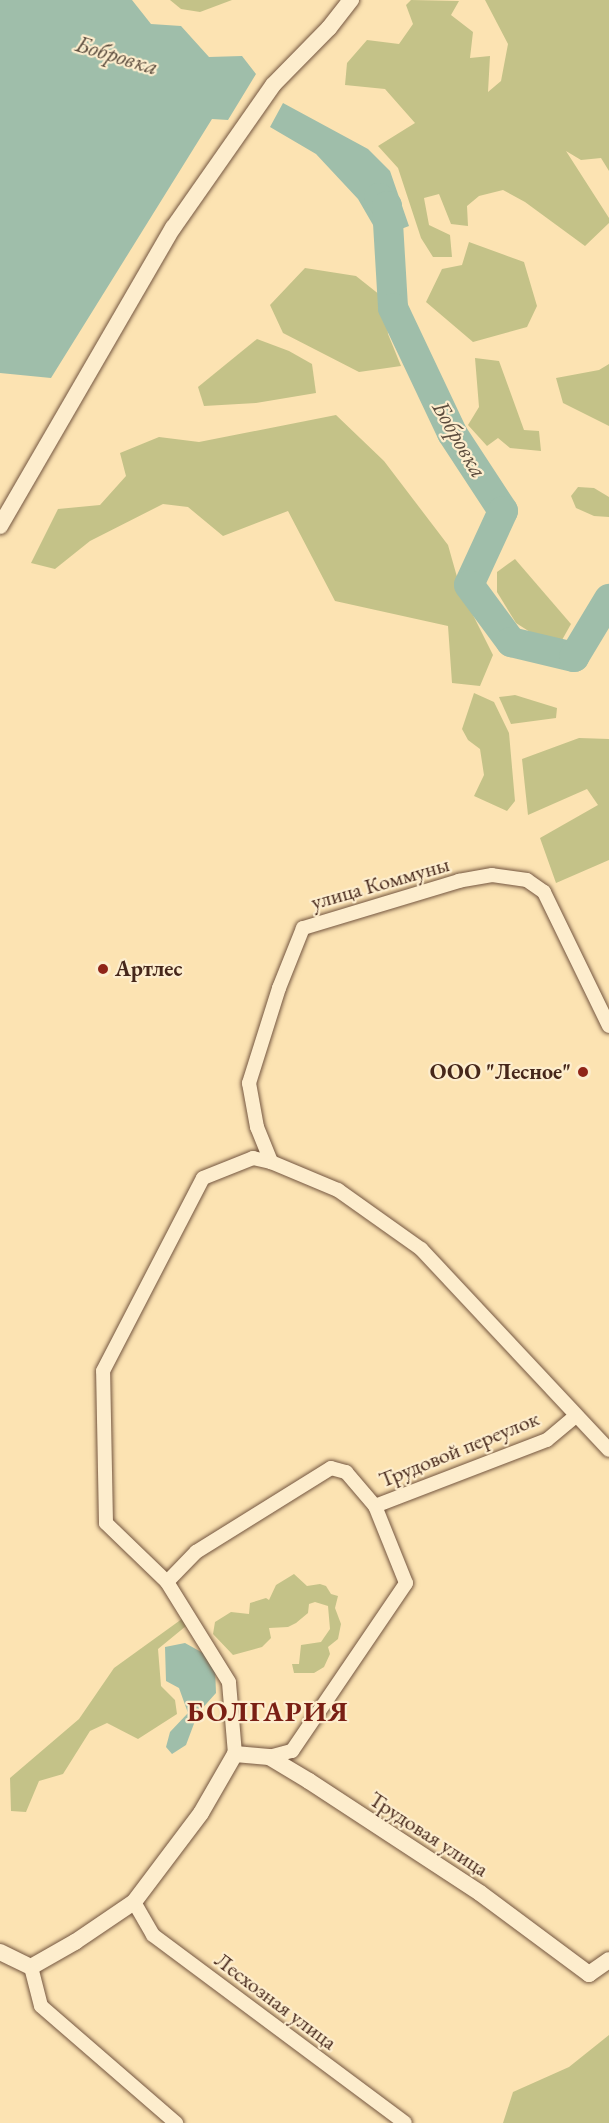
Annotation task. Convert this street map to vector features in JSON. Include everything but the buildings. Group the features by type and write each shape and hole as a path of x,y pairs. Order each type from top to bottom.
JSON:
{"street":[{"path":"0,526 173,228 273,86 329,28 351,0"},
{"name":"улица Коммуны","path":"271,1162 257,1126 249,1083 279,988 303,928 459,881 492,875 527,880 544,892 554,909 609,1026"},
{"path":"31,1967 75,1942 134,1902 201,1813 235,1754 229,1682 167,1582 106,1523 103,1371 203,1178 253,1158 271,1162 338,1190 421,1249 609,1450"},
{"name":"Трудовой переулок","path":"269,1757 292,1751 406,1582 375,1506 547,1440 576,1416"},
{"path":"167,1582 196,1552 331,1468 346,1472 375,1506"},
{"name":"Трудовая улица","path":"235,1754 269,1757 480,1893 589,1974 609,1960"},
{"name":"Лесхозная улица","path":"134,1902 153,1935 405,2123"},
{"path":"0,1952 31,1967 41,2006 176,2123"}],"shaded area":[{"path":"170,0 232,0 200,12 181,9"},
{"path":"411,0 459,1 451,15 473,32 470,58 490,56 488,92 501,81 508,44 485,0 609,0 609,171 601,158 581,160 566,151 609,218 609,223 585,246 525,202 503,190 479,196 467,206 468,226 451,224 439,194 424,198 429,225 450,235 452,257 433,257 421,238 398,168 378,146 415,123 385,89 345,85 347,63 367,40 399,44 413,24 406,5"},
{"path":"469,242 524,262 537,306 527,327 473,342 426,302 442,269 462,265"},
{"path":"305,268 356,276 385,299 388,334 401,366 359,372 283,333 270,305"},
{"path":"257,339 289,351 312,364 316,393 256,403 204,406 198,387"},
{"path":"475,358 499,361 524,430 539,431 541,451 510,448 498,438 487,446 468,425 479,407"},
{"path":"609,364 609,426 563,403 556,378 599,370"},
{"path":"336,415 384,461 448,545 461,591 493,655 480,686 452,683 448,626 335,601 288,511 223,536 188,507 163,504 90,541 55,569 31,563 58,509 100,505 126,476 120,453 159,437 199,442"},
{"path":"578,487 594,488 609,497 609,517 594,516 576,508 571,496"},
{"path":"515,559 571,624 562,640 541,639 516,623 497,592 497,572"},
{"path":"474,693 494,702 509,733 515,801 507,811 474,796 484,775 480,749 468,740 462,729"},
{"path":"515,695 557,708 556,718 511,724 499,697"},
{"path":"579,738 609,739 609,860 556,883 540,838 598,805 587,789 528,815 522,759"},
{"path":"294,1574 307,1586 320,1584 326,1586 331,1594 338,1596 335,1608 341,1624 338,1639 328,1647 330,1654 324,1667 314,1673 294,1673 292,1664 299,1664 301,1645 321,1642 330,1629 328,1606 315,1602 309,1604 308,1613 296,1623 288,1627 269,1628 271,1638 262,1647 233,1655 213,1634 215,1622 231,1612 249,1614 250,1603 266,1598 269,1600 276,1585"},
{"path":"186,1616 186,1626 158,1649 161,1686 175,1700 177,1714 138,1739 107,1723 90,1731 63,1774 39,1781 26,1812 11,1811 10,1778 79,1719 114,1668"},
{"path":"609,2035 609,2123 503,2123 513,2092 569,2067"}],"water":[{"path":"0,0 132,0 151,24 181,26 209,57 242,56 256,74 228,120 212,119 51,378 0,373"},
{"path":"283,103 368,149 390,171 409,226 380,237 358,199 316,154 270,127"},
{"path":"185,1643 203,1653 215,1667 216,1693 198,1713 186,1745 172,1754 166,1747 170,1732 188,1713 179,1688 166,1681 165,1647"}],"waterway":[{"name":"Бобровка","path":"379,198 387,206 393,308 452,433 503,511 469,585 511,642 574,657 609,599"}],"place":[{"name":"Артлес","path":"103,969"},
{"name":"ООО \"Лесное\"","path":"583,1072"}],"district":[{"name":"БОЛГАРИЯ","path":"268,1711"}]}
